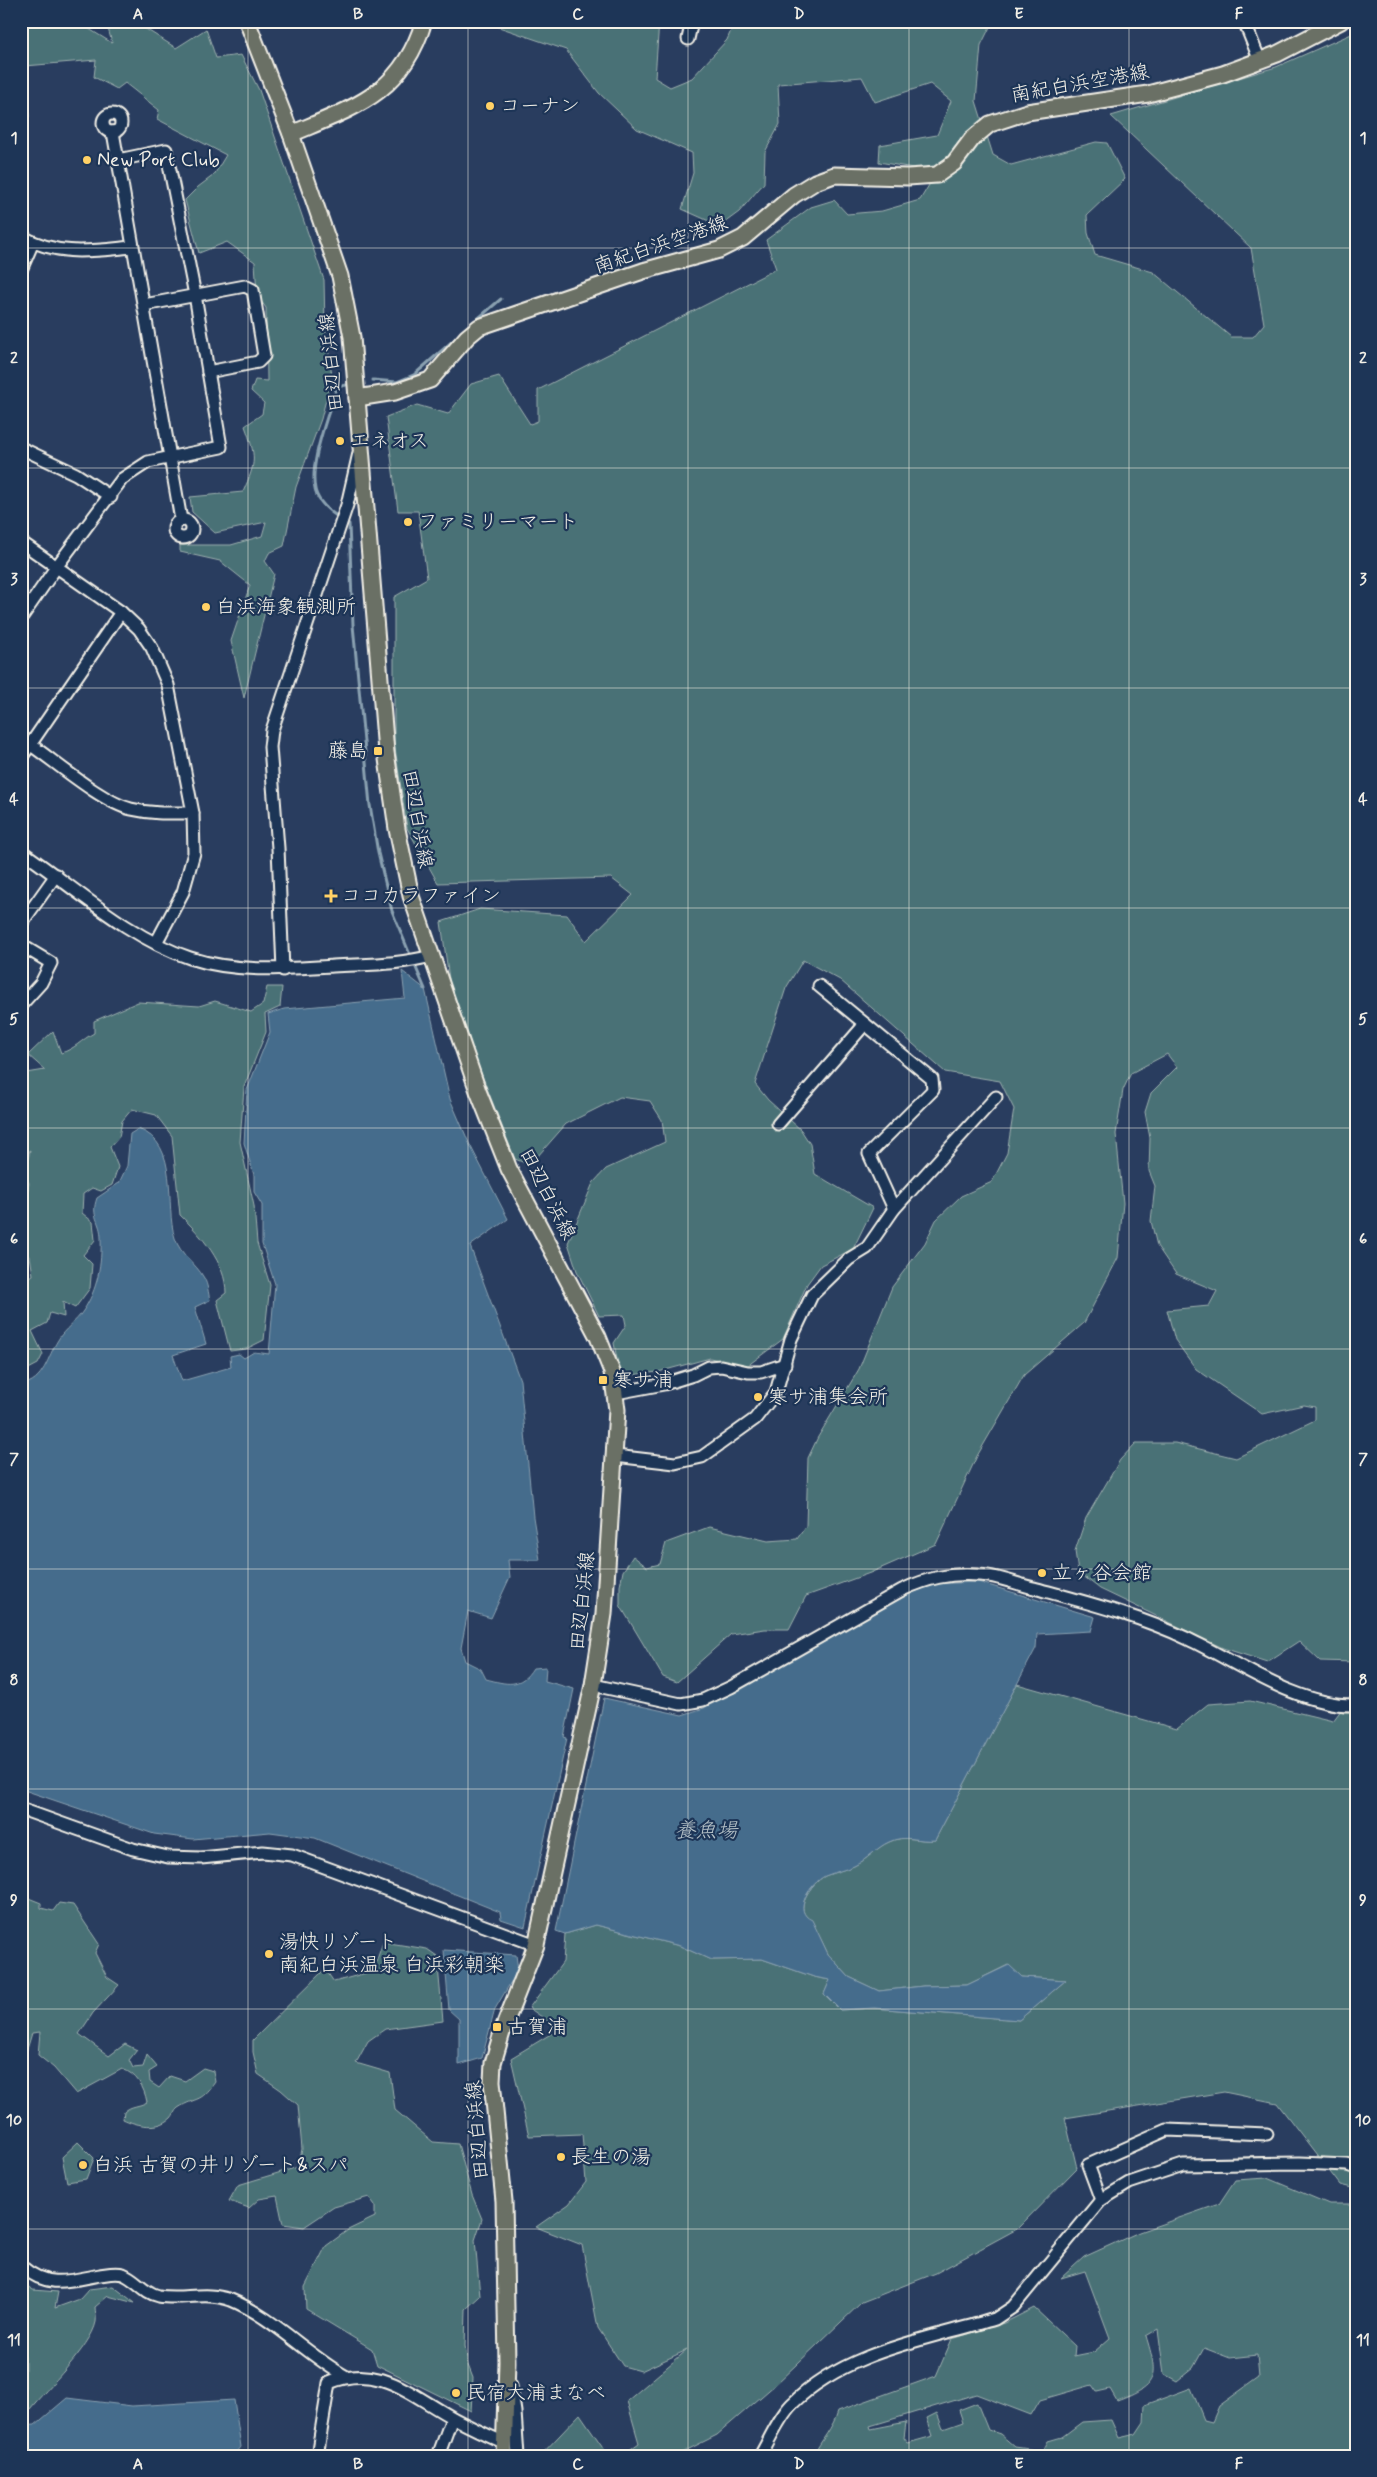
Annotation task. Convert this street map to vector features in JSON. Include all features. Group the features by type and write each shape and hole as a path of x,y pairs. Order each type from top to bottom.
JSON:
{"main road":[{"path":"247,21 291,134 365,101 391,82 406,64 417,45 424,21"},
{"name":"南紀白浜空港線","path":"356,398 395,392 430,380 467,337 479,327 644,271 719,250 743,238 794,195 815,182 834,175 908,177 937,175 954,163 972,139 990,124 1007,117 1027,112 1148,94 1222,74 1260,60 1341,21"},
{"name":"田辺白浜線","path":"291,134 340,276 352,337 386,752 397,830 425,957 509,1168 583,1305 612,1372 618,1410 604,1614 593,1685 536,1945 502,2029 493,2063 492,2081 504,2201 507,2362 504,2450"}],"street":[{"path":"688,39 692,21"},
{"path":"1244,21 1260,60"},
{"path":"113,132 181,520"},
{"path":"21,618 57,566 111,497 122,479 148,462 222,447 195,295 166,150 118,160"},
{"path":"21,236 56,250 81,252 132,247"},
{"path":"21,270 33,242"},
{"path":"144,305 246,286 253,290 264,356 258,362 208,372"},
{"path":"283,970 278,848 270,747 272,730 347,505 360,447"},
{"path":"21,448 76,474 111,497"},
{"path":"21,542 121,612 139,629 152,648 168,685 193,813 194,853 183,892 156,943"},
{"path":"21,758 121,612"},
{"path":"30,745 104,796 129,809 159,814 193,813"},
{"path":"21,851 138,934 190,958 222,965 283,970 398,962 425,957"},
{"path":"21,924 56,875"},
{"path":"21,945 51,963 41,983 21,1005"},
{"path":"819,986 932,1079 933,1090 869,1154 894,1209"},
{"path":"778,1124 865,1024"},
{"path":"615,1456 674,1463 702,1457 755,1419 776,1392 791,1340 812,1295 849,1259 867,1248 894,1209 996,1097"},
{"path":"616,1393 664,1384 693,1375 709,1367 721,1366 748,1372 761,1372 785,1364"},
{"path":"593,1685 681,1704 703,1700 731,1687 902,1590 928,1578 954,1574 981,1574 1091,1604 1187,1638 1269,1680 1323,1703 1356,1705"},
{"path":"21,1810 133,1849 168,1857 201,1858 263,1852 292,1855 536,1945"},
{"path":"1101,2200 1088,2164 1167,2130 1267,2134"},
{"path":"760,2456 791,2405 835,2371 859,2359 995,2319 1013,2307 1101,2200 1129,2183 1159,2171 1183,2165 1300,2163 1347,2165 1356,2168"},
{"path":"21,2266 35,2276 51,2282 63,2282 108,2274 123,2274 157,2296 200,2295 229,2299 268,2321 330,2368 345,2376 377,2377 409,2390 504,2450"},
{"path":"507,2362 515,2412 518,2456"},
{"path":"317,2456 330,2383 345,2376"},
{"path":"438,2456 452,2418"}],"green space":[{"path":"21,21 76,21 112,43 106,21 133,21 176,48 206,29 216,58 241,55 259,90 324,280 325,327 332,376 321,419 296,487 284,546 269,553 265,561 274,574 244,698 231,641 250,585 220,561 180,552 180,545 231,545 262,536 266,522 215,533 192,512 190,497 243,492 253,466 253,452 245,426 262,414 264,403 251,391 255,380 267,381 266,308 257,295 255,262 227,242 199,253 185,200 214,175 226,155 157,119 159,110 125,83 117,89 94,77 96,60 25,66 29,117 21,113"},
{"path":"491,21 659,21 655,78 670,87 692,78 727,40 735,21 993,21 981,45 976,101 993,155 1011,165 1096,142 1107,143 1125,179 1087,215 1088,233 1095,255 1153,272 1231,337 1253,337 1264,324 1251,248 1111,116 1276,67 1356,32 1356,1666 1355,1662 1320,1661 1299,1641 1267,1662 1223,1648 1100,1589 1078,1572 1075,1551 1086,1518 1120,1460 1136,1443 1175,1443 1236,1458 1315,1420 1315,1407 1304,1405 1262,1414 1196,1369 1175,1340 1167,1310 1209,1306 1217,1291 1176,1274 1157,1246 1151,1221 1155,1186 1149,1171 1150,1138 1145,1112 1151,1093 1177,1067 1167,1054 1131,1073 1123,1090 1116,1134 1123,1203 1118,1258 1084,1323 1024,1375 977,1456 936,1544 870,1573 806,1596 789,1629 765,1629 731,1634 677,1682 663,1677 620,1605 620,1586 623,1571 633,1556 647,1567 660,1564 666,1543 709,1527 768,1541 797,1539 806,1526 808,1458 818,1437 859,1369 892,1287 925,1243 936,1220 961,1196 992,1182 1007,1153 1014,1109 1000,1081 945,1072 840,980 803,960 786,988 755,1084 768,1100 801,1130 810,1144 815,1174 873,1208 853,1249 821,1265 807,1284 783,1339 747,1366 710,1358 658,1372 620,1376 614,1343 626,1325 624,1315 599,1316 577,1271 568,1243 593,1183 606,1169 665,1142 662,1120 650,1101 620,1097 566,1124 530,1165 515,1159 452,1000 441,922 480,909 567,915 586,941 633,895 611,878 438,883 407,828 394,741 394,597 427,578 418,511 398,511 386,417 417,405 448,414 471,384 499,376 530,424 538,421 538,390 776,269 766,240 811,207 834,200 847,214 882,211 920,200 929,185 919,169 879,162 880,145 937,135 951,101 930,84 875,102 862,77 778,84 780,124 765,152 764,183 739,212 720,226 682,209 693,173 692,153 637,129 599,93 566,50 496,26"},
{"path":"267,987 282,987 280,1007 265,1014 266,1032 244,1087 240,1142 254,1206 257,1243 270,1285 264,1340 246,1349 230,1351 217,1300 226,1293 225,1282 222,1271 211,1250 180,1215 172,1136 156,1115 132,1109 122,1121 119,1137 110,1147 118,1167 112,1185 101,1191 92,1188 83,1194 82,1213 93,1222 95,1240 83,1255 92,1264 90,1288 75,1308 63,1302 64,1317 50,1313 47,1323 32,1331 43,1354 38,1364 21,1373 21,1283 33,1275 30,1256 21,1253 21,1204 27,1197 29,1183 25,1174 30,1150 21,1156 21,1074 45,1070 28,1055 53,1031 61,1053 66,1051 94,1033 94,1021 138,1002 199,1006 215,1001 251,1012 263,1004"},
{"path":"1017,1684 1177,1729 1208,1704 1250,1701 1333,1721 1356,1690 1356,2189 1340,2185 1277,2103 1224,2092 1065,2118 1077,2168 1017,2229 936,2273 862,2302 776,2384 717,2435 675,2456 621,2456 639,2443 627,2401 687,2350 641,2371 623,2366 598,2328 582,2245 536,2227 569,2204 586,2182 582,2134 529,2136 511,2058 559,2029 529,2008 563,1962 565,1934 596,1925 680,1946 711,1960 762,1959 814,1977 830,1980 824,1994 840,2010 874,2008 1019,2020 1066,1980 1022,1977 1008,1965 967,1985 923,1986 879,1991 849,1977 828,1954 812,1921 803,1911 805,1897 814,1885 825,1876 854,1866 885,1844 895,1840 906,1838 935,1840"},
{"path":"21,1895 41,1903 41,1908 53,1911 59,1903 73,1905 99,1944 95,1953 107,1977 119,1985 93,2013 79,2034 109,2056 125,2044 137,2050 129,2060 133,2068 143,2067 147,2055 157,2067 149,2072 150,2082 159,2088 170,2076 185,2081 203,2068 213,2071 215,2082 206,2094 178,2108 166,2122 148,2126 123,2119 124,2112 147,2102 139,2082 127,2071 122,2069 76,2094 54,2068 38,2055 40,2032 32,2033 21,2069"},
{"path":"383,1942 427,1949 437,1956 443,2021 385,2029 368,2041 356,2063 390,2073 395,2110 433,2142 458,2144 472,2195 482,2219 475,2240 480,2296 466,2309 465,2346 468,2365 473,2378 471,2411 377,2365 372,2349 306,2309 305,2287 326,2246 348,2230 375,2217 375,2205 369,2197 334,2207 304,2227 283,2224 277,2196 259,2199 249,2208 229,2201 238,2185 298,2167 302,2149 298,2105 258,2074 253,2052 253,2040 325,1969 334,1982 373,1971"},
{"path":"78,2142 94,2158 86,2179 67,2182 62,2157"},
{"path":"1267,2178 1329,2204 1356,2204 1356,2456 813,2456 838,2411 936,2376 952,2339 1004,2323 1034,2308 1075,2346 1074,2356 1094,2352 1110,2338 1085,2271 1061,2278 1084,2257 1139,2232 1219,2204 1235,2180","holes":["1158,2329 1164,2374 1177,2381 1193,2368 1204,2348 1230,2358 1257,2355 1259,2377 1219,2406 1212,2422 1204,2420 1191,2388 1145,2405 1144,2422 1136,2434 1119,2438 1111,2420 1082,2422 1062,2437 1048,2441 1043,2451 1015,2447 1000,2434 988,2430 977,2403 959,2410 963,2422 943,2429 937,2413 927,2418 933,2436 908,2443 904,2438 906,2422 871,2429 870,2426 976,2394 1031,2415 1040,2400 1092,2385 1097,2392 1110,2389 1117,2401 1141,2390 1152,2378 1152,2360 1146,2336"]},
{"path":"21,2282 33,2290 58,2292 55,2308 80,2299 89,2289 113,2286 135,2303 108,2296 95,2307 96,2322 86,2343 30,2409 25,2404 25,2358 21,2327"},
{"path":"580,2414 609,2456 540,2456"}],"water":[{"path":"402,971 425,989 450,1099 469,1143 508,1219 470,1246 520,1380 533,1517 540,1560 508,1560 510,1577 491,1618 468,1611 461,1648 465,1661 481,1669 486,1679 506,1683 518,1682 528,1675 533,1668 546,1667 545,1681 574,1689 564,1737 567,1738 525,1927 501,1919 500,1912 315,1838 270,1832 193,1839 154,1834 21,1789 21,1385 29,1383 40,1373 61,1336 88,1303 96,1285 101,1257 101,1232 95,1215 97,1198 119,1183 127,1166 130,1134 138,1129 151,1136 160,1147 166,1161 172,1225 177,1244 204,1278 210,1300 195,1307 206,1344 173,1355 182,1381 231,1367 230,1356 239,1354 244,1358 254,1352 269,1354 275,1284 262,1244 262,1205 254,1192 254,1175 244,1143 247,1090 270,1032 268,1014 284,1009 405,998"},
{"name":"養魚場","path":"978,1582 1095,1617 1091,1631 1037,1634 1036,1648 935,1840 906,1838 885,1844 854,1866 825,1876 820,1880 805,1897 803,1910 806,1916 812,1920 828,1954 849,1977 879,1991 923,1986 967,1985 1009,1965 1022,1977 1066,1980 1019,2020 874,2008 840,2010 824,1994 830,1980 814,1977 762,1959 711,1960 680,1946 596,1925 565,1934 556,1931 604,1698 682,1715 704,1708 897,1600 932,1584"},
{"path":"444,1950 516,1955 518,1970 495,2009 482,2058 459,2065 459,2019 449,2010"},
{"path":"67,2398 132,2406 234,2400 241,2447 234,2456 21,2456 21,2426 35,2425"}],"waterway":[{"path":"467,328 501,299"},
{"path":"373,380 397,382 414,375 455,339"},
{"path":"346,385 337,387 319,444 314,475 315,489 325,507 349,524 353,625 370,805 378,853 392,911 411,957"},
{"path":"414,963 425,989"}],"place":[{"name":"コーナン","path":"490,106"},
{"name":"New Port Club","path":"87,160"},
{"name":"エネオス","path":"340,441"},
{"name":"ファミリーマート","path":"408,522"},
{"name":"白浜海象観測所","path":"206,607"},
{"name":"藤島","path":"378,751"},
{"name":"ココカラファイン","path":"331,896"},
{"name":"寒サ浦","path":"603,1380"},
{"name":"寒サ浦集会所","path":"758,1397"},
{"name":"立ヶ谷会館","path":"1042,1573"},
{"name":"湯快リゾート 南紀白浜温泉 白浜彩朝楽","path":"269,1954"},
{"name":"古賀浦","path":"497,2027"},
{"name":"長生の湯","path":"561,2157"},
{"name":"白浜 古賀の井リゾート&スパ","path":"83,2165"},
{"name":"民宿大浦まなべ","path":"456,2393"}]}
